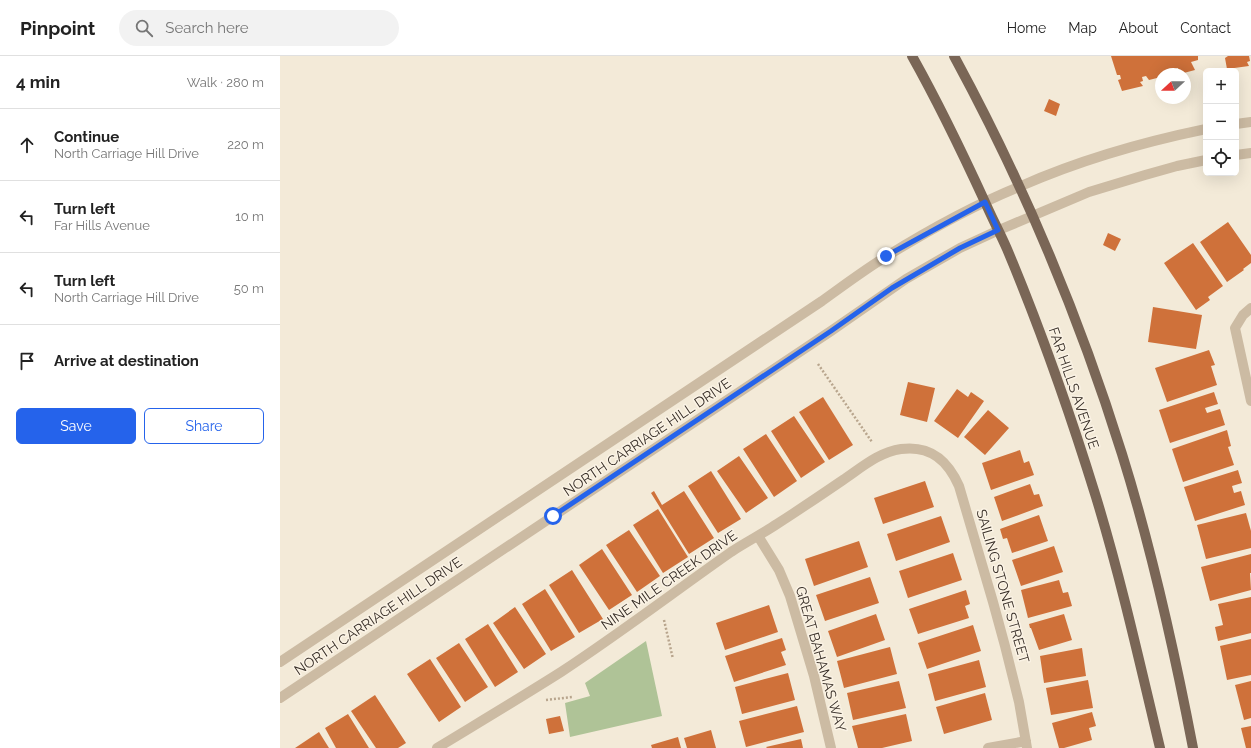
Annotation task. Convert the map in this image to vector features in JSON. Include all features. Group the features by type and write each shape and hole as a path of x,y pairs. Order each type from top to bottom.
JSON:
{"main road":[{"name":"FAR HILLS AVENUE","path":"912,56 941,109 998,230 1037,324 1058,380 1096,498 1119,578 1160,748"},
{"name":"FAR HILLS AVENUE","path":"954,56 1020,186 1077,321 1122,454 1144,528 1164,609 1193,748"}],"street":[{"path":"1239,124 1251,122"},
{"name":"NORTH CARRIAGE HILL DRIVE","path":"280,662 822,301 868,268 911,242 985,202 1020,186 1110,154 1161,139 1203,130"},
{"path":"1239,155 1251,153"},
{"name":"NORTH CARRIAGE HILL DRIVE","path":"280,698 831,331 892,288 960,248 1016,222 1089,192 1177,166 1203,161"},
{"path":"1247,312 1235,328 1251,401"},
{"name":"NINE MILE CREEK DRIVE","path":"437,748 561,672 625,629 733,551 776,525 882,455 900,449 922,449"},
{"name":"SAILING STONE STREET","path":"922,449 932,453 944,462 954,475 959,486 1005,646 1027,745"},
{"name":"GREAT BAHAMAS WAY","path":"758,536 779,570 790,596 814,676 831,748"},
{"path":"988,748 1027,745"}],"path":[{"path":"818,364 872,442"},
{"path":"664,620 673,659"},
{"path":"546,700 572,697"}],"green space":[{"path":"646,641 662,716 570,737 565,703 590,696 585,683"}],"building":[{"path":"1111,56 1198,56 1198,60 1191,62 1195,70 1191,71 1191,68 1155,68 1155,78 1149,80 1146,76 1142,77 1143,81 1140,82 1143,86 1122,91 1118,80 1121,79 1120,75 1117,75"},
{"path":"1228,56 1249,56 1250,61 1247,62 1249,66 1227,68 1225,58"},
{"path":"1049,99 1060,104 1056,116 1044,111"},
{"path":"1228,222 1251,255 1251,263 1227,282 1200,242"},
{"path":"1108,233 1121,239 1115,251 1103,245"},
{"path":"1193,243 1223,286 1208,297 1210,300 1196,310 1164,263"},
{"path":"1153,307 1202,315 1196,349 1148,342"},
{"path":"1209,350 1215,365 1211,366 1217,385 1167,402 1155,368"},
{"path":"908,382 935,388 927,422 900,415"},
{"path":"957,389 968,397 971,392 984,401 958,438 934,421"},
{"path":"1214,392 1218,404 1205,408 1207,413 1220,409 1225,425 1170,443 1159,410"},
{"path":"823,397 853,445 829,460 799,412"},
{"path":"988,410 1009,428 985,455 964,437"},
{"path":"794,416 825,462 801,478 771,431"},
{"path":"1227,430 1231,446 1228,447 1234,465 1183,482 1172,449"},
{"path":"766,434 797,481 774,497 743,449"},
{"path":"1020,450 1024,463 1029,461 1034,475 991,490 982,463"},
{"path":"739,456 768,498 746,513 717,471"},
{"path":"1238,470 1242,483 1232,486 1234,493 1241,491 1245,505 1195,521 1184,487"},
{"path":"711,471 741,519 718,533 688,486"},
{"path":"925,481 934,507 883,524 874,498"},
{"path":"1030,484 1034,495 1039,494 1043,506 1002,521 994,497"},
{"path":"654,491 662,505 684,491 714,538 689,554 651,493"},
{"path":"658,509 688,557 663,573 633,525"},
{"path":"1246,513 1251,531 1251,548 1206,559 1197,525"},
{"path":"1039,515 1048,541 1012,553 1007,538 1003,539 1000,529"},
{"path":"941,516 950,542 896,561 887,534"},
{"path":"629,530 660,576 637,592 606,545"},
{"path":"859,541 868,567 814,586 805,559"},
{"path":"1054,546 1063,572 1021,586 1012,560"},
{"path":"602,549 632,595 609,610 579,565"},
{"path":"953,553 962,580 908,598 899,571"},
{"path":"1251,554 1251,590 1210,601 1201,567"},
{"path":"572,570 603,619 579,633 549,585"},
{"path":"870,577 879,603 825,621 816,595"},
{"path":"1059,580 1063,593 1068,592 1072,606 1028,618 1021,590"},
{"path":"545,589 575,637 551,651 522,604"},
{"path":"966,590 970,604 965,606 969,618 918,634 909,609"},
{"path":"1251,597 1251,633 1218,641 1215,627 1223,625 1218,604"},
{"path":"769,605 778,632 725,650 716,623"},
{"path":"515,607 546,654 524,669 493,623"},
{"path":"876,614 885,640 837,657 828,631"},
{"path":"1064,614 1072,640 1039,650 1029,624"},
{"path":"488,624 518,672 495,687 465,639"},
{"path":"973,625 981,651 927,669 918,643"},
{"path":"782,638 786,650 781,652 786,665 734,682 725,656"},
{"path":"1251,639 1251,675 1227,680 1220,646"},
{"path":"459,643 488,687 465,702 436,658"},
{"path":"890,647 897,674 844,688 837,661"},
{"path":"1082,648 1086,676 1044,683 1040,656"},
{"path":"430,659 461,707 439,722 407,674"},
{"path":"979,660 986,687 935,701 928,674"},
{"path":"788,673 795,700 742,714 735,687"},
{"path":"1088,680 1093,708 1051,715 1046,688"},
{"path":"899,681 906,708 853,720 847,693"},
{"path":"1251,681 1251,718 1244,720 1235,685"},
{"path":"985,693 992,720 944,734 936,707"},
{"path":"375,695 406,743 398,748 376,748 351,711"},
{"path":"797,706 804,732 746,747 739,721"},
{"path":"1092,712 1096,726 1089,728 1092,740 1059,748 1052,723"},
{"path":"348,714 369,748 336,748 325,728"},
{"path":"906,714 912,741 882,748 858,748 852,726"},
{"path":"560,716 564,731 549,734 546,719"},
{"path":"1251,726 1251,748 1246,748 1241,728"},
{"path":"711,730 716,748 687,748 684,738"},
{"path":"319,732 329,748 295,748"},
{"path":"678,737 681,748 652,748 651,745"},
{"path":"801,739 803,748 766,747"}],"route":[{"path":"553,516 831,331 906,279 960,248 998,230 985,202 886,256"}]}
